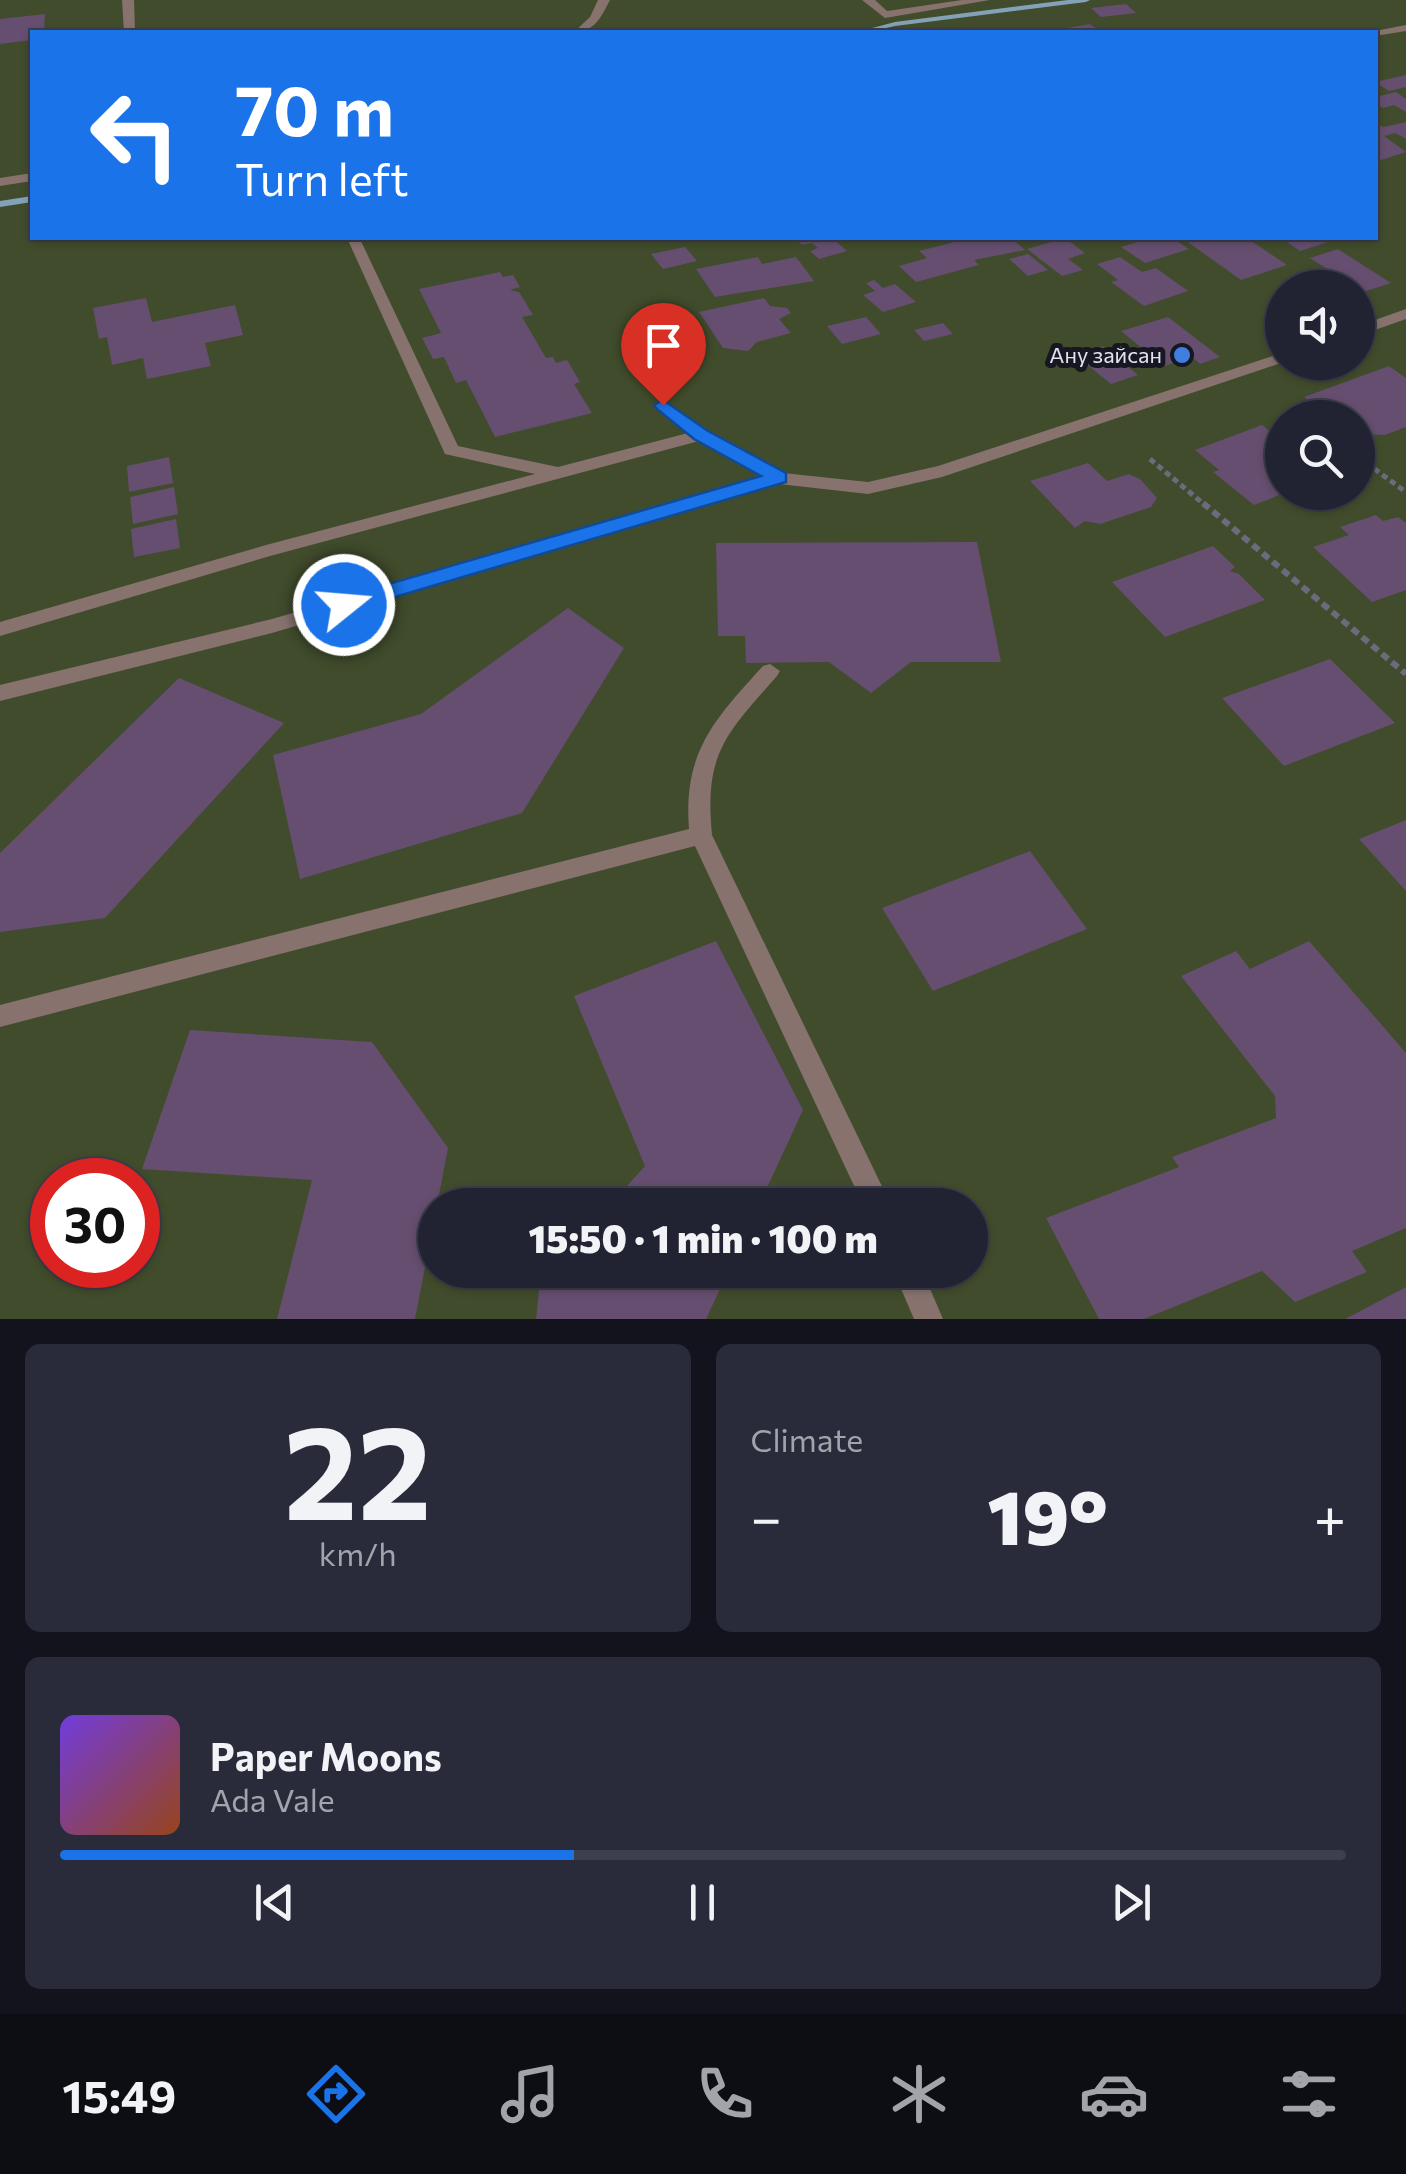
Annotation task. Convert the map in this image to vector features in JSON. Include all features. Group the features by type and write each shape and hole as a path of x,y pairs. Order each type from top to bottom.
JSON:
{"street":[{"path":"128,0 130,30"},
{"path":"581,30 595,19 604,0"},
{"path":"868,0 886,14 984,0"},
{"path":"1378,32 1406,28"},
{"path":"0,182 30,178"},
{"path":"353,240 450,450 561,473"},
{"path":"1375,325 1406,314"},
{"path":"0,693 272,626 778,478 868,488 942,472 1265,364"},
{"path":"663,405 701,435 778,478"},
{"path":"0,629 266,552 701,435"},
{"path":"770,672 716,732 705,752 698,778 702,835 870,1188"},
{"path":"0,1016 702,835"},
{"path":"915,1288 929,1319"}],"path":[{"path":"1150,458 1406,674"},
{"path":"1375,469 1406,492"}],"green space":[{"path":"0,0 1406,0 1406,1319 0,1319"}],"building":[{"path":"1126,4 1136,13 1101,17 1091,8"},
{"path":"45,14 44,30 30,30 30,40 0,44 0,19"},
{"path":"1090,24 1098,30 1056,30"},
{"path":"1406,75 1406,87 1389,91 1378,81"},
{"path":"1396,92 1406,99 1406,112 1394,105 1383,108 1378,105 1378,96"},
{"path":"1406,122 1406,139 1395,133 1384,136 1406,152 1378,161 1378,125"},
{"path":"796,240 834,240 847,251 819,259 810,251 818,248 812,243 802,245"},
{"path":"962,240 1013,240 1025,250 974,260 979,265 916,282 899,266 927,258 919,251"},
{"path":"1068,240 1085,253 1068,259 1083,270 1062,276 1027,249"},
{"path":"1144,240 1175,240 1189,249 1145,263 1121,247"},
{"path":"1185,240 1250,240 1287,265 1241,280"},
{"path":"1284,240 1328,242 1300,251"},
{"path":"685,247 697,261 663,269 651,254"},
{"path":"1338,249 1371,270 1329,270 1310,258"},
{"path":"1028,254 1048,270 1028,276 1009,259"},
{"path":"758,257 762,264 796,257 814,281 715,297 696,269"},
{"path":"1120,257 1142,272 1156,268 1188,291 1144,306 1111,282 1118,280 1097,264"},
{"path":"500,272 503,277 513,275 520,287 510,290 519,292 533,315 522,317 546,358 553,357 556,363 567,360 580,382 574,384 592,413 495,437 466,380 456,383 444,357 433,359 422,338 441,333 419,289"},
{"path":"1375,273 1391,283 1375,288"},
{"path":"874,280 883,288 895,284 916,302 883,312 863,295 875,291 866,283"},
{"path":"146,298 152,322 235,305 243,335 205,343 211,366 147,379 143,358 112,365 107,337 99,339 93,308"},
{"path":"764,298 770,306 787,308 791,313 779,319 791,333 757,342 748,351 723,348 699,312"},
{"path":"866,317 881,334 842,344 827,326"},
{"path":"1168,317 1220,357 1200,364 1192,357 1164,366 1121,331"},
{"path":"943,323 953,334 924,341 914,330"},
{"path":"1102,346 1138,375 1111,384 1075,355"},
{"path":"1389,366 1406,378 1406,427 1375,435 1375,400 1304,397 1351,380 1375,380 1375,371"},
{"path":"1262,425 1265,501 1254,505 1213,472 1219,470 1195,450"},
{"path":"169,457 173,483 129,492 127,466"},
{"path":"1088,463 1107,481 1129,474 1140,479 1157,498 1151,507 1100,524 1085,521 1075,528 1030,481"},
{"path":"174,487 178,514 133,524 130,497"},
{"path":"1376,515 1383,521 1398,517 1406,523 1406,590 1372,602 1313,547 1349,535 1340,527"},
{"path":"176,519 180,548 134,557 131,529"},
{"path":"977,542 1001,662 911,662 871,693 829,662 746,663 745,636 718,636 716,543"},
{"path":"1213,546 1235,567 1230,571 1239,574 1265,600 1165,637 1112,582"},
{"path":"568,608 624,648 522,813 300,879 273,755 421,714"},
{"path":"1330,659 1395,723 1284,766 1222,698"},
{"path":"179,678 284,723 105,918 0,932 0,853"},
{"path":"1406,820 1406,891 1359,839"},
{"path":"1030,851 1087,929 933,991 882,908"},
{"path":"716,941 803,1110 767,1188 625,1188 645,1166 574,996"},
{"path":"1309,941 1406,1053 1406,1228 1352,1251 1367,1272 1295,1302 1262,1271 1144,1319 1099,1319 1046,1218 1179,1167 1172,1157 1276,1118 1275,1096 1181,976 1236,951 1250,969"},
{"path":"190,1030 372,1042 448,1148 440,1188 418,1188 421,1288 415,1319 277,1319 312,1180 160,1170 160,1158 146,1158"},
{"path":"1406,1287 1406,1319 1345,1319"},
{"path":"539,1288 721,1288 706,1319 536,1319"}],"waterway":[{"path":"870,30 1086,0"},
{"path":"0,204 30,199"}],"place":[{"name":"Ану зайсан","path":"1182,355"}],"route":[{"path":"344,605 778,478 701,435 663,405"}]}
